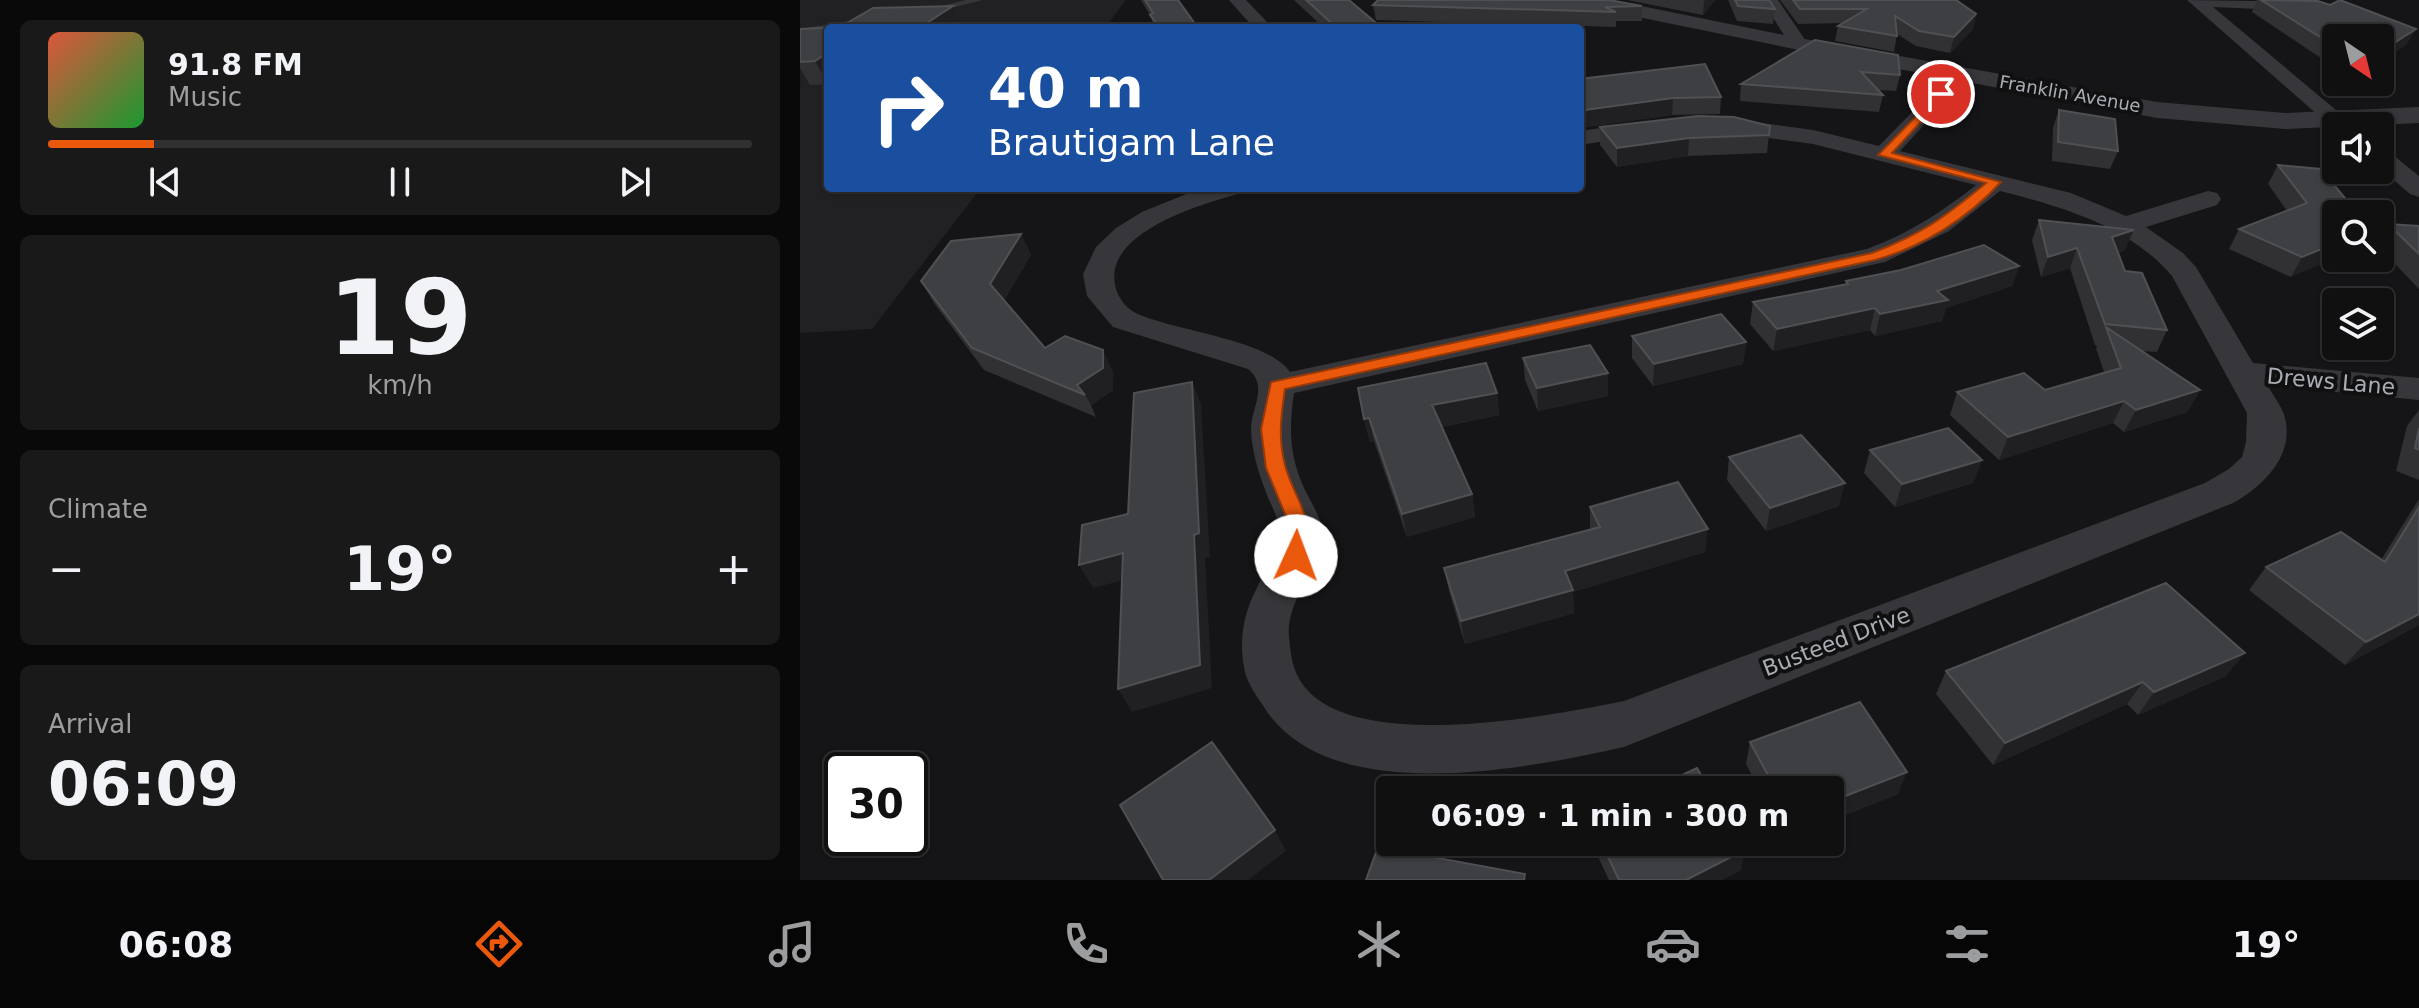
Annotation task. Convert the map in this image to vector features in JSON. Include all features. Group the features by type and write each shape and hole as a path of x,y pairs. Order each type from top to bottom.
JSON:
{"street":[{"path":"1237,0 1260,24"},
{"name":"Franklin Avenue","path":"1584,0 1799,44 2199,116 2322,122"},
{"path":"1770,0 1799,44"},
{"path":"2196,1 2316,7 2322,11"},
{"path":"2196,1 2327,112"},
{"path":"1884,155 1960,74"},
{"name":"Franklin Avenue","path":"2394,117 2419,115"},
{"name":"Busteed Drive","path":"1277,386 1270,429 1276,468 1300,526 1296,556 1275,597 1265,632 1270,674 1291,707 1324,731 1367,745 1465,750 1535,743 1624,724 2219,493 2239,483 2260,463 2268,439 2265,413 2185,273 2150,240 2125,225 2062,199 1780,130 1701,124"},
{"path":"1584,137 1673,125"},
{"path":"2394,168 2419,189"},
{"path":"1219,192 1171,207 1121,237 1105,255 1097,273 1097,291 1106,307 1124,320 1260,362 1273,372 1277,386 1875,256 1941,227 1995,182"},
{"path":"2125,225 2208,199"},
{"name":"Drews Lane","path":"2242,372 2419,389"}],"lane":[{"path":"915,13 979,0"},
{"path":"851,24 877,20"},
{"path":"800,32 824,28"}],"shaded area":[{"path":"800,0 1126,0 1108,24 824,24 824,192 978,192 872,329 800,333"}],"building":[{"path":"1145,0 1178,0 1195,24 1157,24 1150,15 1153,13"},
{"path":"1306,0 1349,0 1377,24 1333,24"},
{"path":"1378,0 1609,0 1642,6 1605,7 1616,12 1373,5"},
{"path":"1735,0 1769,0 1775,9 1738,6"},
{"path":"1793,0 1956,0 1976,14 1954,37 1919,31 1895,16 1897,36 1838,26 1867,9 1800,9"},
{"path":"2261,0 2318,1 2330,5 2340,0 2416,29 2394,43 2394,24 2322,24 2322,38"},
{"path":"953,6 925,24 845,24 873,8"},
{"path":"824,28 824,57 800,62 800,29"},
{"path":"1815,40 1898,55 1900,75 1861,72 1883,95 1741,84"},
{"path":"1705,64 1721,97 1673,98 1585,110 1584,79"},
{"path":"2059,110 2115,119 2118,151 2058,142"},
{"path":"1698,116 1734,117 1770,126 1769,135 1689,138 1617,148 1600,127"},
{"path":"2278,165 2321,169 2322,184 2333,184 2346,200 2322,200 2322,249 2302,257 2239,229 2307,203"},
{"path":"2039,220 2134,230 2112,237 2125,271 2142,273 2167,330 2105,324 2077,248 2048,257"},
{"path":"2394,224 2419,226 2419,254 2394,230"},
{"path":"1021,234 990,284 1045,348 1065,336 1103,350 1103,368 1077,385 1085,395 972,348 921,281 951,241"},
{"path":"1984,245 2019,266 1937,291 1948,300 1880,314 1875,308 1777,329 1753,302 1848,284 1846,281 1901,270"},
{"path":"1721,314 1746,342 1654,364 1632,336"},
{"path":"2106,327 2200,390 2136,410 2124,401 2008,437 1957,392 2024,373 2045,390 2121,368"},
{"path":"1590,345 1608,373 1537,388 1523,358"},
{"path":"1486,363 1497,393 1432,405 1472,494 1402,514 1369,418 1364,419 1358,388"},
{"path":"1192,382 1199,533 1194,535 1200,665 1118,689 1123,553 1079,565 1082,525 1128,514 1134,393"},
{"path":"1948,428 1982,460 1902,484 1870,450"},
{"path":"2419,428 2419,450 2415,448"},
{"path":"1801,435 1845,483 1770,508 1729,457"},
{"path":"1678,482 1708,529 1565,571 1573,590 1461,621 1444,568 1600,527 1590,507"},
{"path":"2419,507 2419,614 2366,642 2266,567 2341,532 2385,562"},
{"path":"2166,583 2245,653 2154,692 2143,682 2005,743 1946,671"},
{"path":"1860,702 1907,772 1844,797 1844,776 1768,776 1750,742"},
{"path":"1212,742 1275,830 1209,880 1163,880 1120,805"},
{"path":"1697,768 1702,776 1680,776"},
{"path":"1376,852 1376,856 1427,856 1525,874 1524,880 1366,880"},
{"path":"1608,856 1733,856 1686,880 1619,880"}],"route":[{"path":"1296,556 1300,526 1276,468 1270,429 1277,386 1875,256 1908,244 1941,227 1995,182 1884,155 1941,94"}]}
